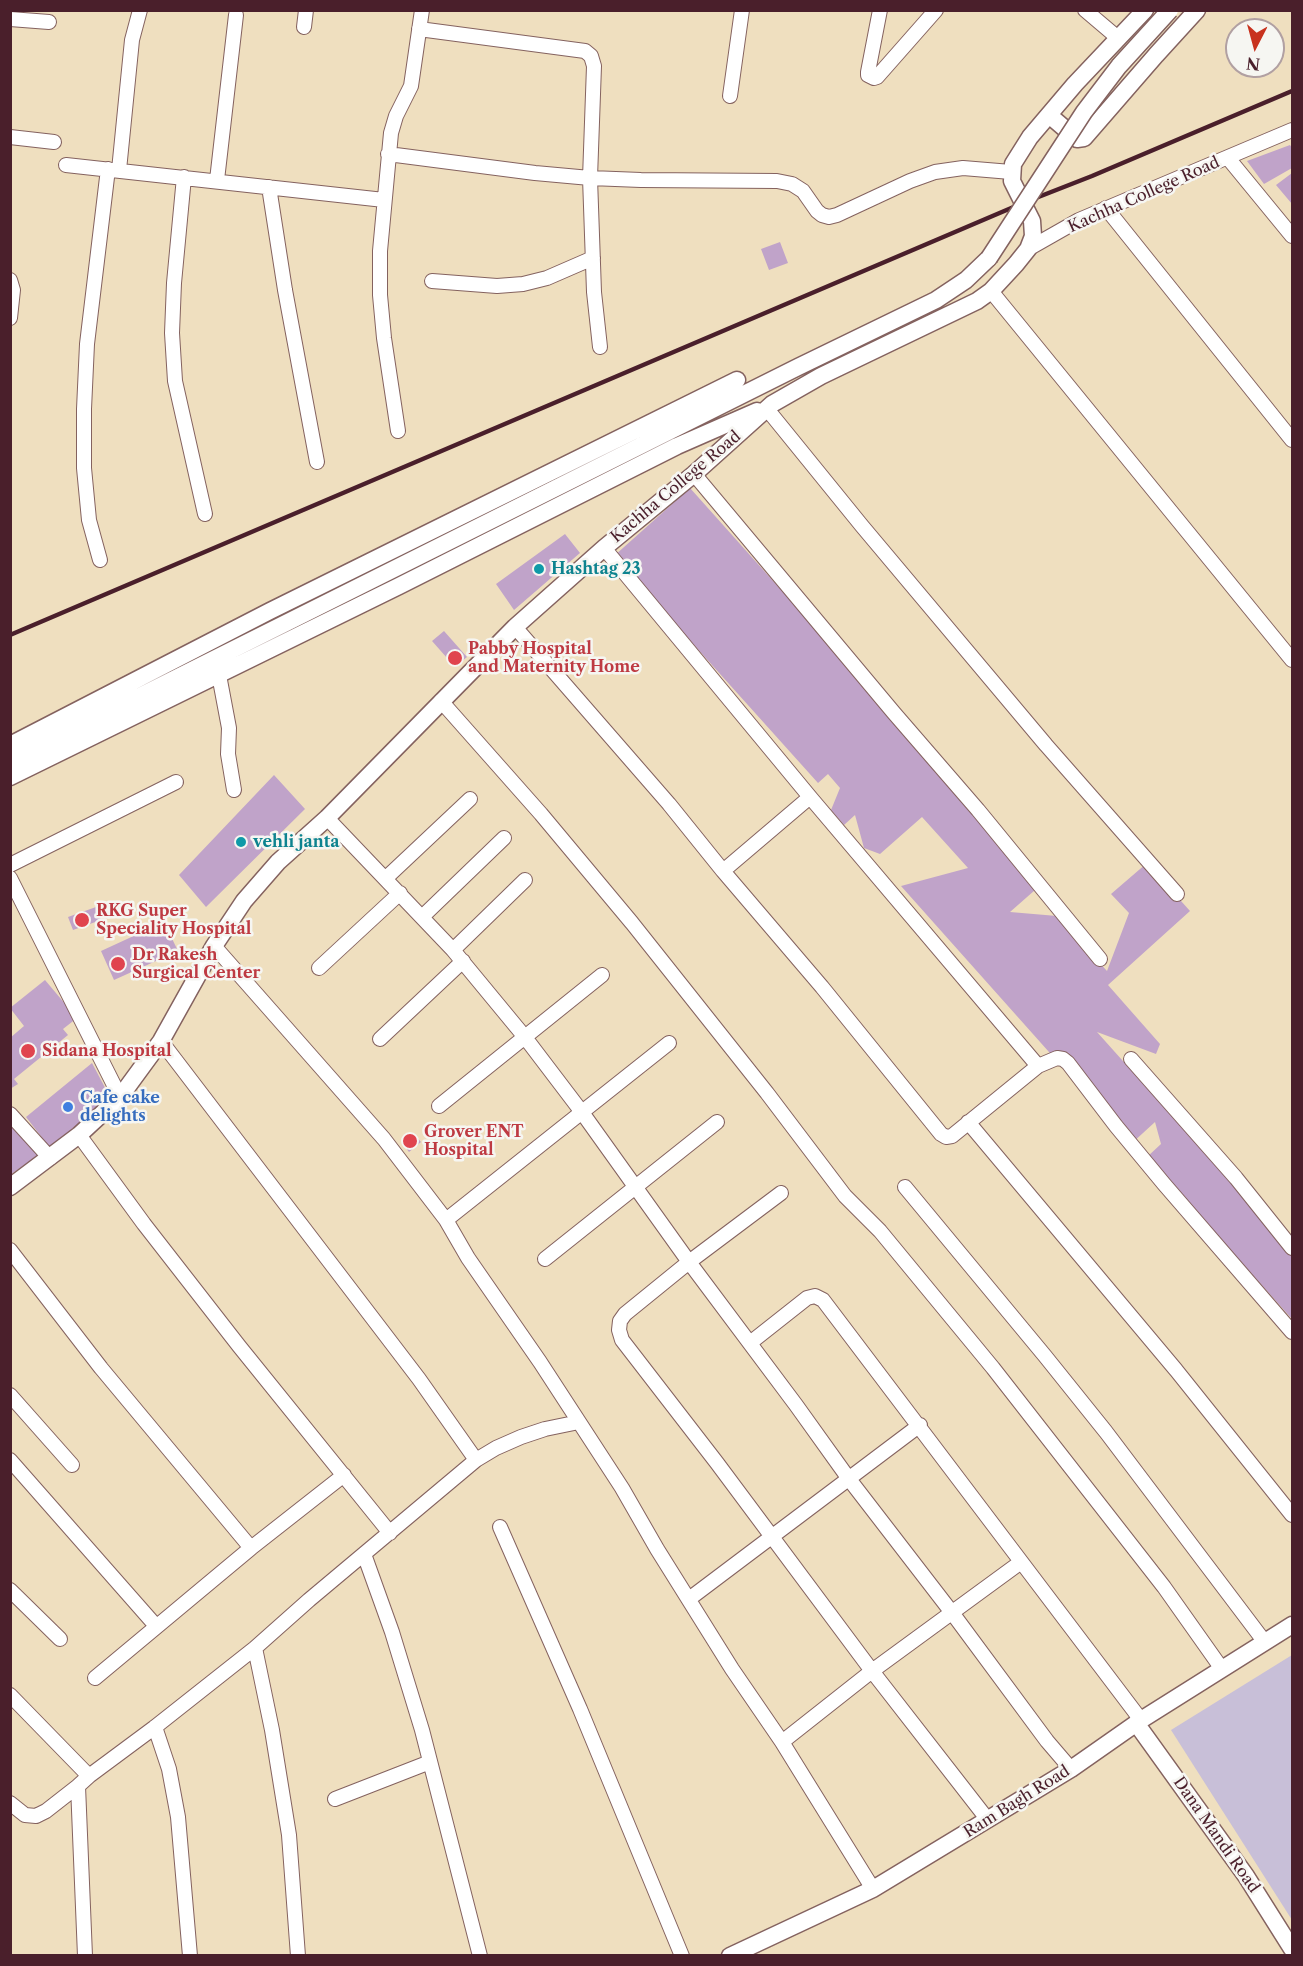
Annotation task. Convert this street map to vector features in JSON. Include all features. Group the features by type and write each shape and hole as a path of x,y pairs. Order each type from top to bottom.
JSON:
{"street":[{"path":"100,560 89,520 84,468 87,344 132,40 140,10"},
{"path":"304,27 306,10"},
{"path":"398,431 384,338 380,295 380,251 388,154 396,116 411,86 422,10"},
{"path":"730,96 742,10"},
{"path":"880,10 868,72 868,75 874,78 936,10"},
{"path":"1085,10 1118,38"},
{"path":"1028,249 1033,237 1032,221 1012,181 1013,164 1020,151 1049,115 1145,10"},
{"path":"10,761 767,382 936,300 966,280 989,258 1084,112 1119,66 1170,10"},
{"path":"1049,115 1077,139 1084,138 1155,54 1197,10"},
{"path":"217,180 236,15"},
{"path":"10,18 49,22"},
{"path":"419,29 585,51 591,56 594,66 590,178 594,292 600,347"},
{"name":"Kachha College Road","path":"10,1187 79,1135 120,1096 161,1041 214,946 244,902 278,862 327,818 515,627 770,406 821,376 964,308 991,291 1028,249 1079,220 1293,130"},
{"path":"10,137 54,142"},
{"path":"388,154 524,172 590,178 777,181 792,184 803,191 822,215 829,217 935,172 963,168 1011,172"},
{"path":"1227,158 1293,236"},
{"path":"66,165 384,200"},
{"path":"184,177 172,333 175,381 205,514"},
{"path":"269,187 285,290 317,462"},
{"path":"1106,208 1293,440"},
{"path":"432,281 497,286 523,284 547,278 593,258"},
{"path":"10,280 13,290 10,318"},
{"path":"991,291 1293,660"},
{"path":"10,745 280,606 737,380"},
{"path":"10,777 676,446 770,406 862,526 1046,745 1177,894"},
{"path":"693,474 978,810 1100,959"},
{"path":"604,548 810,797 1038,1066"},
{"path":"515,627 669,804 941,1134 946,1137 952,1136 1038,1066 1057,1058 1068,1063 1116,1126 1293,1332"},
{"path":"219,675 228,728 229,762 234,790"},
{"path":"441,700 542,814 632,923 760,1084 844,1196 880,1231 993,1368 1164,1587 1222,1669"},
{"path":"10,866 176,782"},
{"path":"723,871 810,797"},
{"path":"386,878 470,799"},
{"path":"327,818 463,961 524,1036 849,1479 1047,1741 1071,1769"},
{"path":"422,917 504,838"},
{"path":"10,878 120,1096"},
{"path":"453,950 525,880"},
{"path":"319,968 400,893"},
{"path":"214,946 384,1139 446,1220 468,1258 579,1422 732,1669 782,1742 873,1888"},
{"path":"380,1039 463,961"},
{"path":"439,1106 602,975"},
{"path":"161,1041 419,1379 476,1460"},
{"path":"446,1220 669,1043"},
{"path":"1131,1059 1236,1178 1293,1248"},
{"path":"10,1114 50,1158"},
{"path":"545,1259 717,1122"},
{"path":"968,1122 1176,1370 1293,1515"},
{"path":"79,1135 195,1290 390,1533"},
{"path":"905,1187 1092,1415 1264,1641"},
{"path":"782,1193 624,1314 619,1330 622,1340 872,1671 988,1820"},
{"path":"10,1250 101,1368 251,1548"},
{"path":"750,1343 807,1298 815,1296 823,1300 920,1425 1138,1722"},
{"path":"10,1395 72,1465"},
{"path":"10,1803 25,1815 36,1815 46,1811 255,1648 476,1460 521,1437 579,1422"},
{"path":"689,1599 920,1425"},
{"path":"10,1460 156,1626"},
{"path":"95,1678 251,1548 344,1475"},
{"path":"500,1527 580,1709 682,1956"},
{"path":"364,1554 395,1643 430,1762 480,1956"},
{"path":"782,1742 872,1671 953,1614 1021,1562"},
{"path":"10,1590 60,1639"},
{"name":"Ram Bagh Road","path":"729,1956 873,1888 1071,1769 1138,1722 1264,1641 1293,1625"},
{"path":"255,1648 272,1730 289,1835 298,1956"},
{"path":"10,1695 89,1776"},
{"name":"Dana Mandi Road","path":"1138,1722 1246,1876 1293,1949"},
{"path":"155,1727 169,1769 178,1817 190,1956"},
{"path":"335,1799 430,1762"},
{"path":"78,1786 85,1956"}],"shaded area":[{"path":"1292,1655 1292,1920 1171,1730"}],"building":[{"path":"1290,145 1292,168 1264,184 1247,161"},
{"path":"1292,173 1292,204 1276,185"},
{"path":"780,242 788,263 769,270 761,249"},
{"path":"690,488 1043,883 1010,912 1057,916 1107,971 1129,913 1111,894 1147,863 1190,911 1108,985 1160,1044 1156,1054 1097,1032 1292,1250 1292,1319 1147,1157 1161,1144 1155,1122 1131,1144 901,886 968,868 922,817 880,854 864,848 855,815 844,825 831,810 840,788 828,774 818,783 614,556"},
{"name":"Hashtag 23","path":"565,534 580,553 514,610 496,584"},
{"path":"444,631 467,657 455,667 432,641"},
{"name":"vehli janta","path":"274,775 305,809 206,907 179,875"},
{"path":"96,907 101,920 73,930 68,917"},
{"path":"164,922 178,951 114,980 101,951"},
{"path":"45,980 77,1018 63,1029 68,1035 14,1079 18,1084 10,1089 10,1038 24,1026 10,1008"},
{"name":"Cafe cake delights","path":"92,1063 110,1097 50,1148 26,1117"},
{"path":"10,1124 39,1155 10,1175"},
{"path":"414,1134 421,1142 409,1152 402,1143"}],"railway":[{"path":"10,635 1023,203 1292,91"}],"place":[{"name":"Hashtag 23","path":"539,569"},
{"name":"Pabby Hospital and Maternity Home","path":"455,658"},
{"name":"vehli janta","path":"241,842"},
{"name":"RKG Super Speciality Hospital","path":"82,920"},
{"name":"Dr Rakesh Surgical Center","path":"118,964"},
{"name":"Sidana Hospital","path":"28,1051"},
{"name":"Cafe cake delights","path":"68,1107"},
{"name":"Grover ENT Hospital","path":"410,1141"}]}
